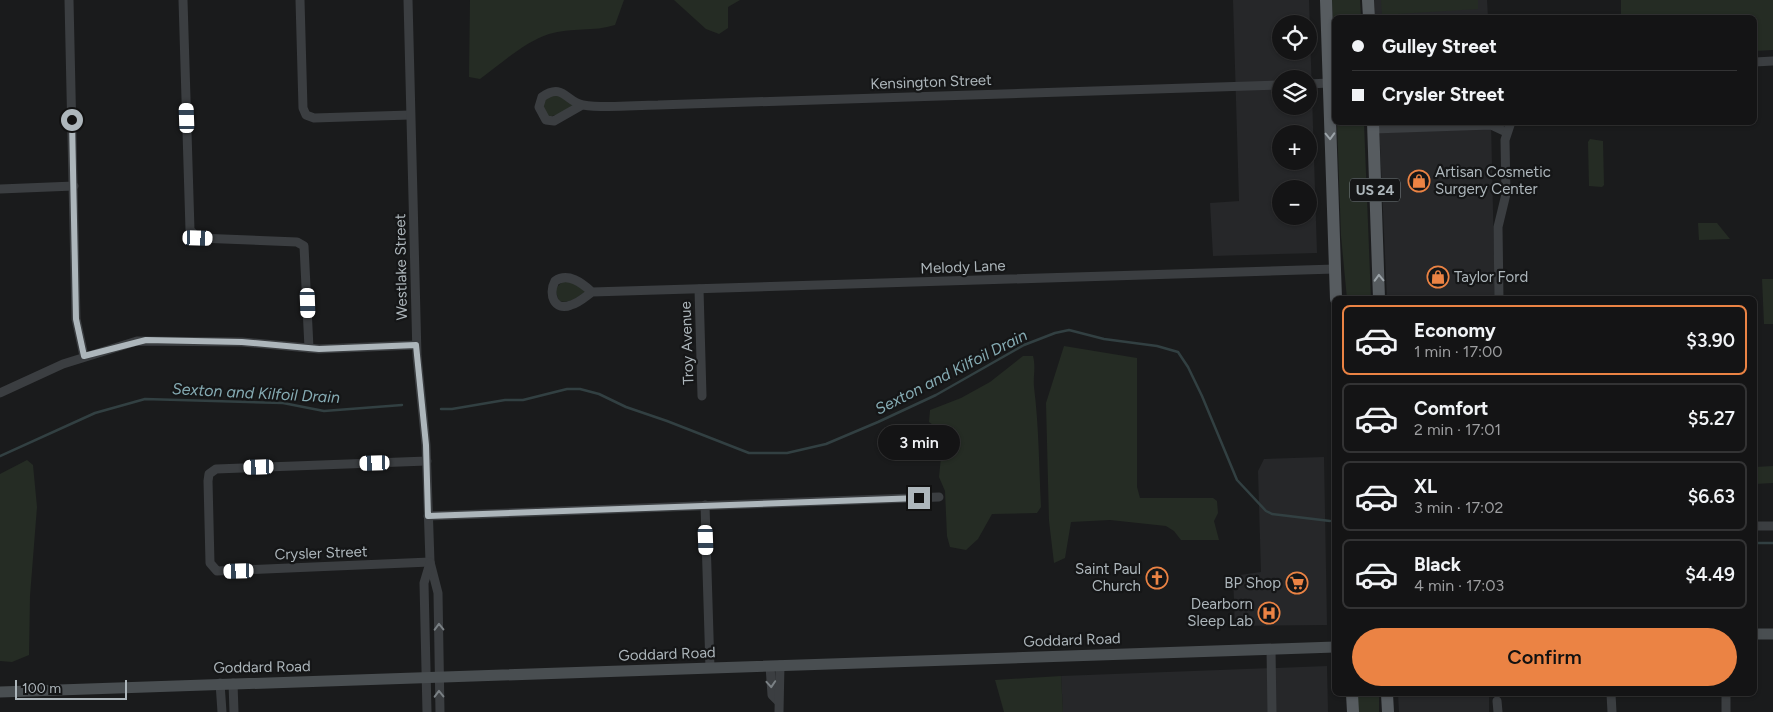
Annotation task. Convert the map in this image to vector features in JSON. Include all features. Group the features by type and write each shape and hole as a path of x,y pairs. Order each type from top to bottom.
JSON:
{"main road":[{"name":"US 24","path":"1326,0 1336,296"},
{"path":"1368,0 1369,15"},
{"name":"US 24","path":"1373,126 1379,296"},
{"path":"1334,248 1343,296"},
{"path":"1757,634 1773,634"},
{"name":"Goddard Road","path":"0,692 427,676 1332,647"},
{"path":"1345,696 1345,712"},
{"path":"1352,696 1353,712"},
{"path":"1387,696 1388,712"}],"street":[{"path":"68,0 76,319 84,356"},
{"path":"183,0 190,230 198,238 302,244 306,250 309,348"},
{"path":"300,0 303,108 306,115 314,118 410,115"},
{"name":"Westlake Street","path":"408,0 416,345 427,462 430,562 438,593 440,712"},
{"path":"1757,62 1773,61"},
{"path":"1317,84 1328,83"},
{"name":"Kensington Street","path":"582,105 564,93 552,91 542,97 538,107 546,120 554,121 582,105 658,105 1272,85"},
{"path":"1373,126 1491,125 1506,132"},
{"path":"1499,296 1498,227 1506,194 1506,132 1510,125"},
{"path":"0,189 74,186"},
{"name":"Melody Lane","path":"592,292 1335,269"},
{"name":"Troy Avenue","path":"699,289 702,396"},
{"path":"0,393 84,356 146,340 242,342 309,348 416,345"},
{"name":"Crysler Street","path":"427,462 216,469 207,478 210,563 220,571 430,562"},
{"path":"428,516 706,504 939,497"},
{"path":"706,504 710,668"},
{"path":"1757,526 1773,526"},
{"name":"Westlake Street","path":"427,712 424,583 430,562"},
{"path":"1271,649 1272,712"},
{"path":"775,665 781,693 778,701 779,712"},
{"path":"220,683 222,712"},
{"path":"233,683 234,712"},
{"path":"1611,696 1612,712"},
{"path":"1726,696 1726,712"},
{"path":"1497,701 1498,712"}],"shaded area":[{"path":"470,0 624,0 615,25 549,34 531,42 480,79 469,77"},
{"path":"674,0 740,0 728,7 728,28 719,34 706,29"},
{"path":"1233,0 1309,0 1309,15 1272,15 1272,60 1311,60 1311,70 1272,70 1272,115 1313,115 1313,125 1272,125 1272,170 1314,170 1315,180 1272,180 1272,225 1316,225 1317,253 1213,256 1210,203 1239,201"},
{"path":"1332,0 1360,0 1361,15 1333,15"},
{"path":"1374,0 1487,0 1488,15 1375,15"},
{"path":"1381,0 1478,0 1478,9 1382,15"},
{"path":"1621,0 1773,0 1773,50 1757,51 1757,15 1621,15"},
{"path":"548,95 560,95 573,105 560,114 548,117 542,109 544,98"},
{"path":"1337,125 1364,125 1371,296 1347,296 1341,236"},
{"path":"1379,125 1491,125 1495,296 1387,296"},
{"path":"1590,139 1603,141 1604,185 1602,187 1589,186 1588,142"},
{"path":"1698,223 1717,223 1730,239 1699,240"},
{"path":"1762,279 1773,279 1773,324 1764,324"},
{"path":"562,282 572,282 586,291 570,301 559,301 555,289"},
{"path":"1064,346 1137,358 1137,487 1140,498 1213,498 1217,501 1218,513 1214,521 1219,540 1181,540 1174,531 1166,526 1110,520 1071,522 1065,558 1054,563 1049,521 1046,403"},
{"path":"1023,356 1033,356 1034,360 1041,507 1037,513 992,514 978,539 966,550 950,547 947,536 945,491 939,477 941,457 947,435 929,422 930,410 961,398 990,382"},
{"path":"1324,457 1327,625 1235,626 1233,576 1261,572 1258,471 1264,459"},
{"path":"27,460 33,465 37,507 30,596 29,655 12,662 0,661 0,474"},
{"path":"1773,466 1773,483 1757,484 1757,467"},
{"path":"1327,666 1328,712 1063,712 1061,676"},
{"path":"1061,676 1063,712 1004,712 995,680"},
{"path":"1355,696 1379,696 1379,712 1355,712"},
{"path":"1398,696 1489,696 1489,712 1399,712"}],"waterway":[{"name":"Sexton and Kilfoil Drain","path":"441,409 452,409 505,400 523,400 567,389 580,389 599,394 626,407 749,453 787,453 826,444 878,422 936,395 1024,345 1055,333 1069,330 1104,339 1157,346 1178,352 1188,367 1202,396 1237,480 1266,511 1272,514 1330,521"},
{"name":"Sexton and Kilfoil Drain","path":"0,456 95,413 145,399 283,403 324,411 402,405"},
{"name":"Sexton and Kilfoil Drain","path":"1757,543 1773,543"}],"place":[{"name":"Artisan Cosmetic Surgery Center","path":"1419,181"},
{"name":"Taylor Ford","path":"1438,277"},
{"name":"Saint Paul Church","path":"1157,578"},
{"name":"BP Shop","path":"1297,583"},
{"name":"Dearborn Sleep Lab","path":"1269,613"}],"route":[{"path":"72,120 76,319 84,356 137,340 242,342 319,349 416,345 426,445 428,516 706,504 919,498"}]}
